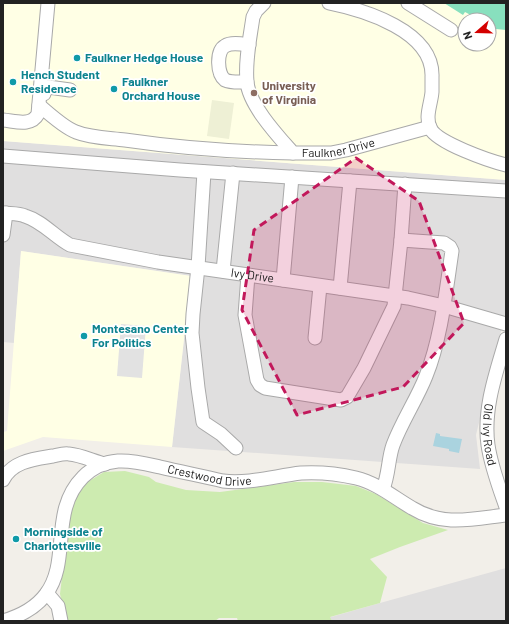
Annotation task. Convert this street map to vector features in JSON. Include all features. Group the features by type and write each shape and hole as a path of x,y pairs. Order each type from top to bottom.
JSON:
{"street":[{"path":"3,120 26,122 32,121 38,114 48,3"},
{"name":"Faulkner Drive","path":"264,3 256,11 253,17 247,61 247,82 249,92 254,102 273,130 293,153 330,153 346,150 430,127"},
{"path":"329,3 354,9 377,18 412,36 420,44 431,62 433,73 432,93 428,114 430,127 437,136 474,155 506,164"},
{"path":"408,3 451,30"},
{"path":"247,82 230,82 225,80 219,72 218,66 220,50 224,46 249,45"},
{"path":"41,86 70,90"},
{"path":"41,86 53,117"},
{"path":"39,105 53,117 75,132 140,143 254,152 293,153"},
{"path":"3,156 204,172 506,191"},
{"path":"204,172 192,333 198,388 203,422 221,434 236,448"},
{"path":"223,271 234,173"},
{"path":"283,280 292,177"},
{"path":"340,288 350,181"},
{"path":"248,275 245,315 257,380 260,385 266,388 341,400 347,397 364,368 394,306 405,184"},
{"name":"Ivy Drive","path":"3,235 4,213 25,216 35,220 62,240 70,244 158,262 396,296 444,306 506,324"},
{"path":"383,489 387,479 394,445 426,376 432,357 444,306 452,251 450,247 444,243 401,240"},
{"path":"315,338 320,286"},
{"name":"Old Ivy Road","path":"506,339 492,390 487,426 488,444 491,458 506,507"},
{"path":"3,480 13,467 39,458 68,454 105,464"},
{"name":"Crestwood Drive","path":"3,621 28,611 47,593 53,582 57,570 63,518 70,496 78,482 89,472 105,464 118,461 136,462 233,482 302,473 319,473 355,478 370,482 411,508 425,515 438,519 459,520 506,515"},
{"path":"47,593 58,606 61,621"}],"highlighted area":[{"path":"356,158 419,201 464,323 403,387 297,415 242,310 254,230"}],"shaded area":[{"name":"University of Virginia","path":"3,3 506,3 506,180 3,141"},
{"path":"212,100 234,103 229,139 207,136"},
{"path":"3,141 506,180 506,310 476,435 480,469 172,447 191,276 21,251 14,343 3,342"},
{"path":"21,251 191,276 172,447 43,437 3,451 3,432 7,431"},
{"path":"121,324 146,326 142,378 117,376"},
{"path":"506,568 506,621 317,621 380,603"}],"green space":[{"path":"444,3 506,3 506,30 497,29 497,12 458,12"},
{"path":"125,471 149,477 156,482 186,490 220,492 294,482 322,482 356,486 376,494 423,523 448,530 370,559 387,577 380,603 330,617 332,621 238,621 237,618 219,618 215,621 65,621 60,594 70,507 86,483 104,472"}],"water":[{"path":"436,433 440,434 440,436 462,439 459,453 449,451 449,449 433,446"}],"place":[{"name":"Faulkner Hedge House","path":"77,58"},
{"name":"Hench Student Residence","path":"13,82"},
{"name":"Faulkner Orchard House","path":"114,89"},
{"name":"University of Virginia","path":"254,93"},
{"name":"Montesano Center For Politics","path":"84,336"},
{"name":"Morningside of Charlottesville","path":"16,539"}]}
